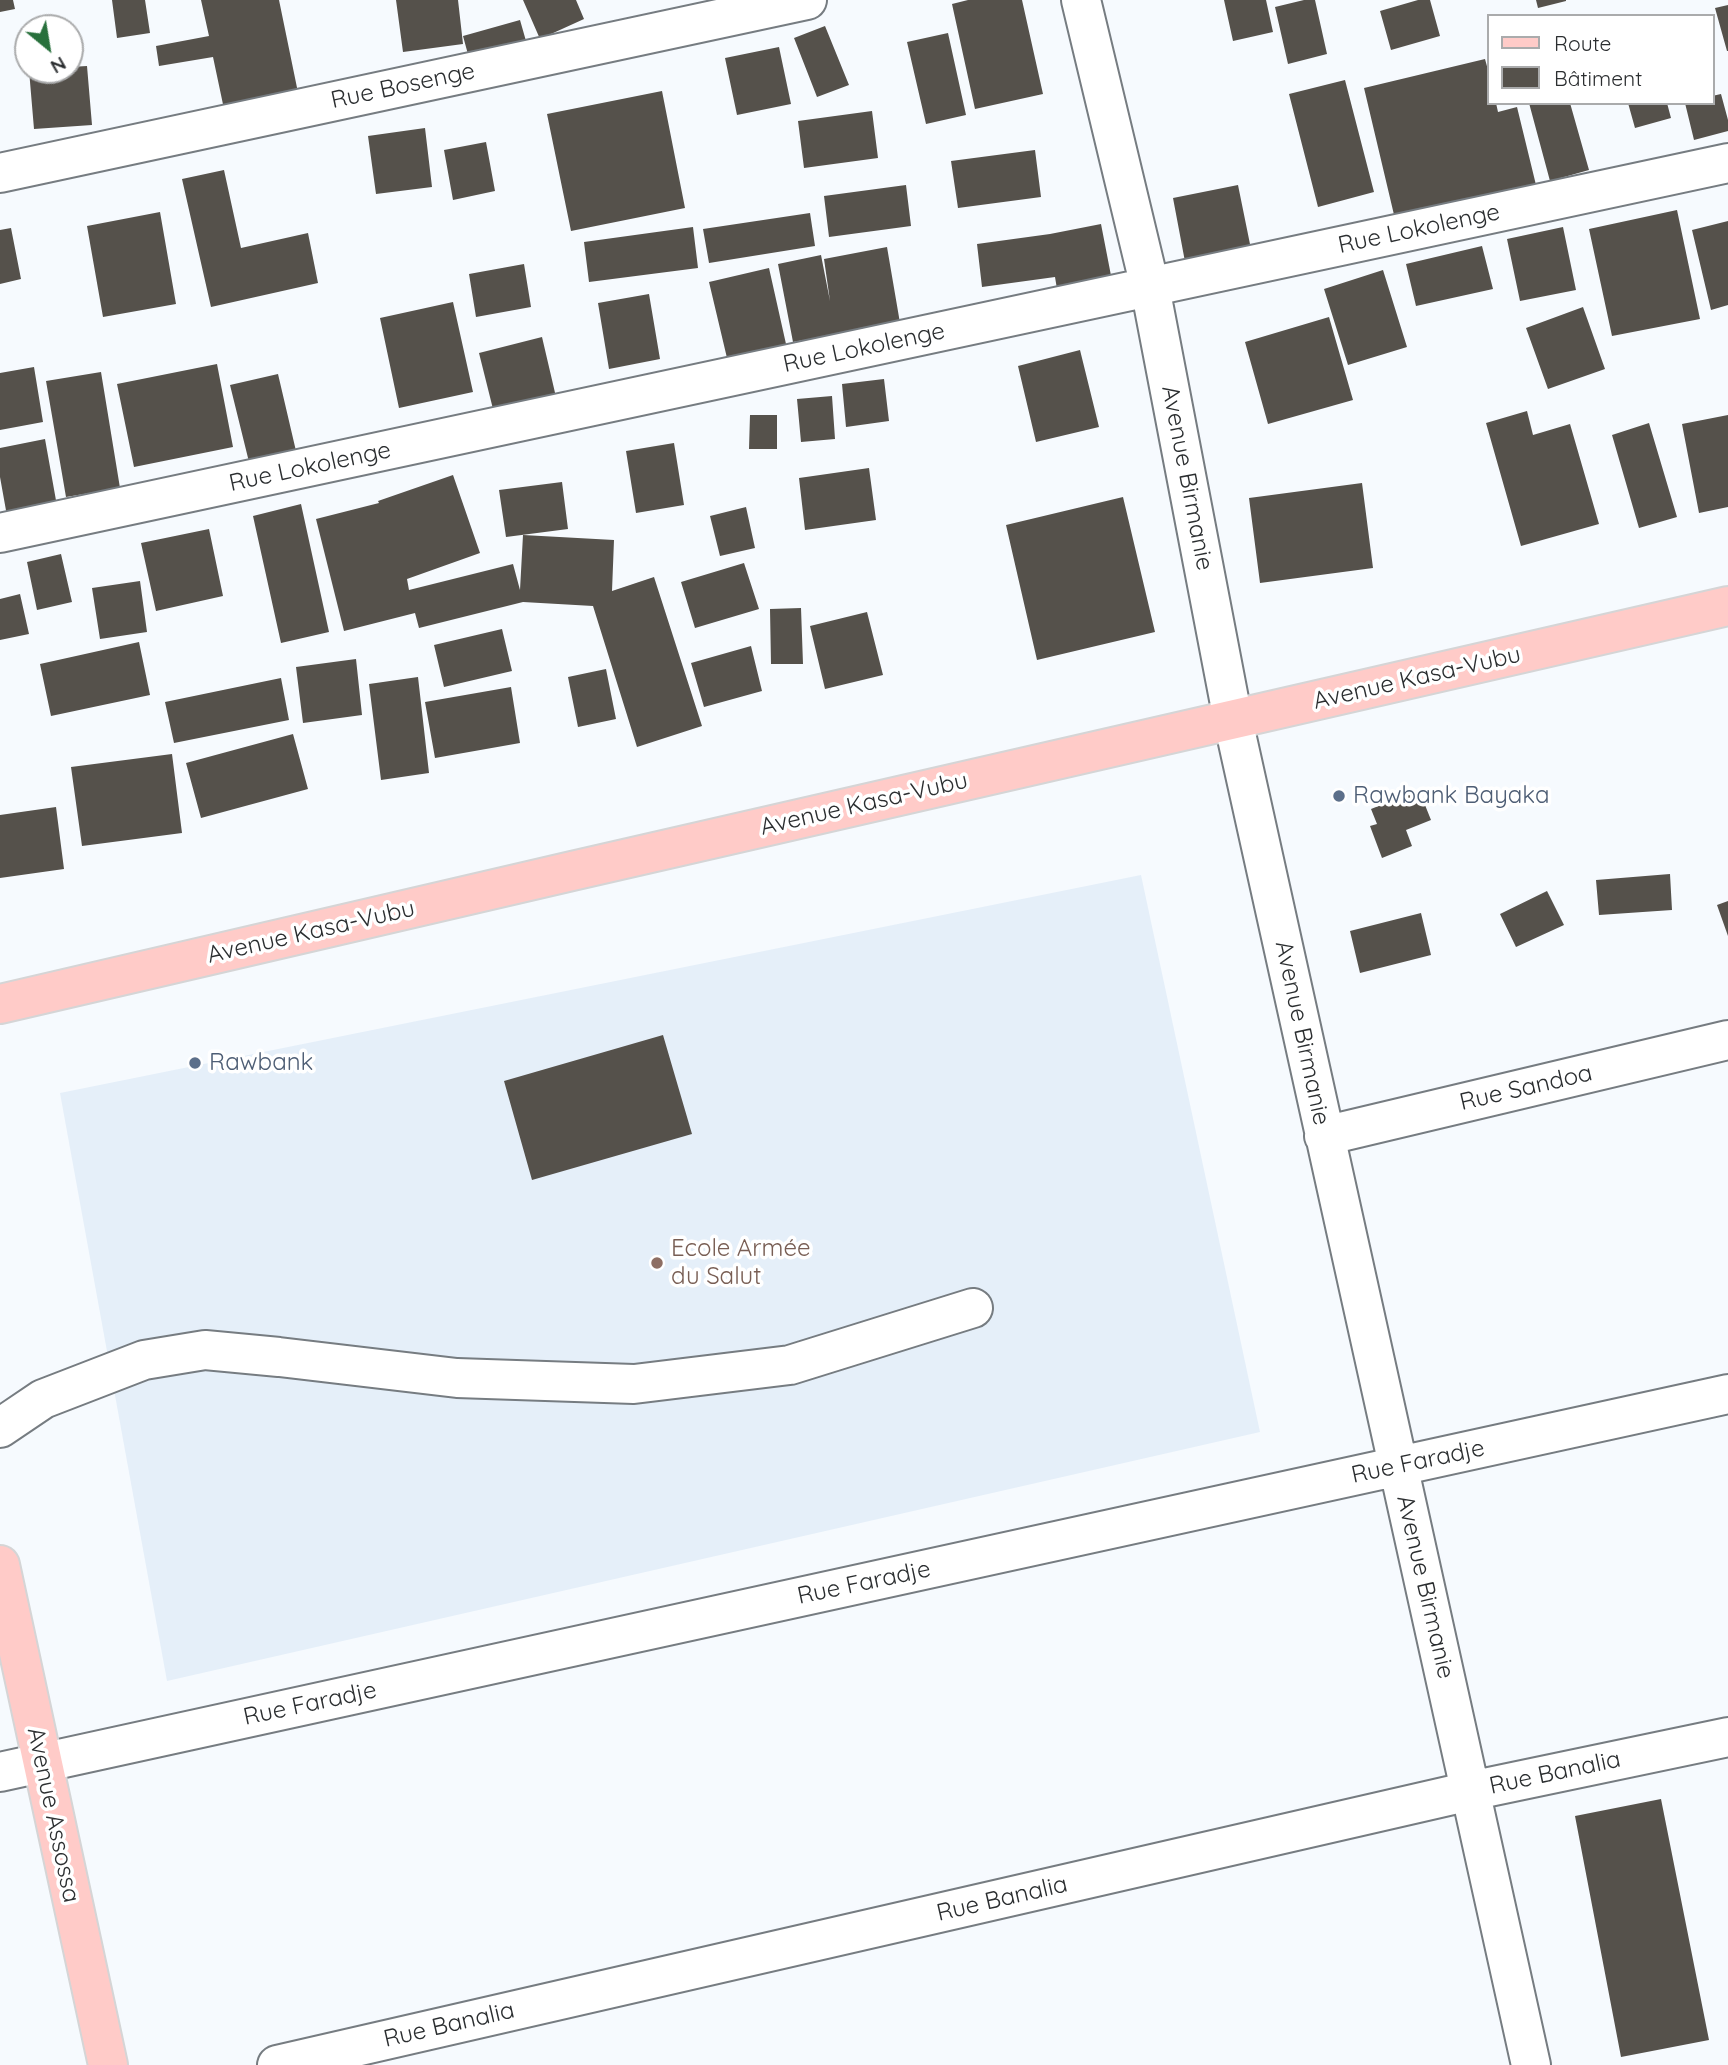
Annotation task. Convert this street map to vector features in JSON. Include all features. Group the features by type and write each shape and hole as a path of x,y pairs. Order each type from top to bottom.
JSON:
{"main road":[{"name":"Avenue Kasa-Vubu","path":"0,1004 572,870 1728,606"},
{"name":"Avenue Assossa","path":"0,1565 108,2065"}],"street":[{"name":"Rue Bosenge","path":"0,173 807,0"},
{"name":"Avenue Birmanie","path":"1081,0 1150,287 1233,720 1531,2065"},
{"name":"Rue Lokolenge","path":"0,533 1728,163"},
{"name":"Rue Sandoa","path":"1324,1136 1728,1040"},
{"path":"0,1428 43,1399 144,1360 205,1350 457,1378 634,1384 790,1365 973,1308"},
{"name":"Rue Faradje","path":"0,1772 1728,1394"},
{"name":"Rue Banalia","path":"277,2065 1470,1791 1728,1737"}],"shaded area":[{"name":"Ecole Armée du Salut","path":"1141,875 1260,1432 167,1681 60,1093"}],"building":[{"path":"0,0 13,0 15,9 0,12"},
{"path":"112,0 145,0 150,33 117,38"},
{"path":"201,0 279,0 302,112 228,128 213,57 159,66 156,46 209,36"},
{"path":"396,0 458,0 463,44 403,52"},
{"path":"523,0 576,0 584,19 540,39"},
{"path":"968,0 1022,0 1043,94 975,109 952,4"},
{"path":"1224,0 1266,0 1273,32 1233,41"},
{"path":"1315,0 1327,54 1288,64 1275,7"},
{"path":"1418,0 1430,0 1440,36 1391,50 1380,11"},
{"path":"1536,0 1566,0 1566,1 1538,8"},
{"path":"1728,5 1728,51 1727,51 1715,8"},
{"path":"520,20 526,41 469,58 463,36"},
{"path":"825,26 849,85 817,97 794,38"},
{"path":"948,33 966,115 926,124 907,42"},
{"path":"779,47 791,104 737,115 725,58"},
{"path":"1485,59 1486,105 1496,105 1498,112 1517,107 1536,185 1395,219 1364,88"},
{"path":"84,66 87,66 92,125 34,129 30,84 84,84"},
{"path":"1345,80 1374,192 1318,207 1289,94"},
{"path":"662,91 685,208 571,231 547,114"},
{"path":"1721,94 1728,131 1694,140 1685,105 1714,105 1714,96"},
{"path":"1530,105 1571,105 1589,170 1550,181"},
{"path":"1629,105 1668,105 1671,118 1635,128"},
{"path":"872,111 878,158 804,168 798,121"},
{"path":"425,128 432,187 376,194 368,136"},
{"path":"486,142 495,191 453,200 444,150"},
{"path":"1035,150 1041,197 958,208 951,161"},
{"path":"224,170 241,248 308,233 318,283 211,307 182,179"},
{"path":"906,185 911,226 829,237 824,196"},
{"path":"1238,185 1252,254 1186,267 1173,198"},
{"path":"1677,210 1700,319 1612,336 1589,229"},
{"path":"160,212 176,304 103,317 87,226"},
{"path":"810,213 815,246 709,263 703,229"},
{"path":"1728,221 1728,305 1711,310 1692,230"},
{"path":"1101,224 1114,291 1059,301 1055,277 982,287 977,244"},
{"path":"693,227 698,268 589,282 584,242"},
{"path":"1563,227 1576,290 1520,301 1507,239"},
{"path":"11,228 21,279 0,284 0,230"},
{"path":"1482,246 1493,289 1416,306 1406,264"},
{"path":"887,247 900,323 793,342 778,264 821,255 830,301 824,259"},
{"path":"524,264 531,307 476,317 469,274"},
{"path":"769,268 786,344 727,358 709,282"},
{"path":"1383,270 1407,347 1348,365 1324,289"},
{"path":"649,294 660,359 609,369 598,303"},
{"path":"453,302 473,392 399,408 380,318"},
{"path":"1583,307 1605,369 1548,389 1526,328"},
{"path":"1329,317 1353,400 1268,424 1245,342"},
{"path":"542,337 556,397 494,413 479,353"},
{"path":"1080,350 1099,427 1036,442 1018,366"},
{"path":"217,364 233,447 134,467 117,384"},
{"path":"34,367 43,422 0,430 0,373"},
{"path":"101,372 120,488 66,497 46,381"},
{"path":"278,374 296,451 249,462 230,385"},
{"path":"884,379 889,421 846,427 842,384"},
{"path":"832,396 835,439 801,442 797,399"},
{"path":"1527,411 1533,435 1570,424 1599,524 1521,546 1486,423"},
{"path":"750,415 777,415 777,449 749,449"},
{"path":"1728,415 1728,507 1699,513 1682,424"},
{"path":"1649,423 1677,517 1639,528 1612,435"},
{"path":"45,439 57,506 7,516 0,477 0,448"},
{"path":"674,443 684,505 636,513 626,451"},
{"path":"869,468 876,520 805,530 799,478"},
{"path":"453,475 480,553 407,579 409,590 513,564 520,590 523,535 614,540 612,591 654,577 702,726 637,747 593,606 523,602 419,628 415,613 344,631 316,519 379,503 378,501"},
{"path":"562,482 568,529 506,537 499,490"},
{"path":"1362,483 1373,568 1260,583 1249,498"},
{"path":"1123,497 1155,632 1037,660 1006,525"},
{"path":"301,504 329,632 281,643 253,516"},
{"path":"746,507 755,548 720,556 710,516"},
{"path":"209,529 223,596 156,611 141,543"},
{"path":"61,554 72,602 37,610 27,562"},
{"path":"744,563 759,609 695,628 681,582"},
{"path":"140,581 147,632 100,639 92,588"},
{"path":"20,594 29,634 0,640 0,599"},
{"path":"801,608 803,664 771,664 770,609"},
{"path":"867,612 883,675 825,689 810,626"},
{"path":"502,629 512,671 444,687 434,645"},
{"path":"139,642 150,695 51,716 40,664"},
{"path":"751,646 762,691 704,707 691,663"},
{"path":"356,659 362,715 303,723 296,667"},
{"path":"606,669 616,719 578,727 568,677"},
{"path":"418,677 429,773 381,780 369,684"},
{"path":"281,678 289,720 174,743 165,702"},
{"path":"511,687 520,743 435,758 425,702"},
{"path":"293,734 308,789 201,818 186,763"},
{"path":"172,754 182,833 82,846 71,767"},
{"path":"1419,790 1431,820 1406,830 1412,846 1382,858 1370,826 1377,824 1371,809"},
{"path":"56,807 64,869 0,878 0,815"},
{"path":"1670,874 1672,910 1599,915 1596,880"},
{"path":"1547,891 1564,925 1516,947 1500,914"},
{"path":"1728,901 1728,936 1717,905"},
{"path":"1421,913 1431,955 1360,973 1350,931"},
{"path":"663,1035 692,1134 532,1180 504,1081"},
{"path":"1661,1799 1709,2040 1621,2057 1575,1816"}],"place":[{"name":"Rawbank Bayaka","path":"1339,796"},
{"name":"Rawbank","path":"195,1063"},
{"name":"Ecole Armée du Salut","path":"657,1263"}]}
